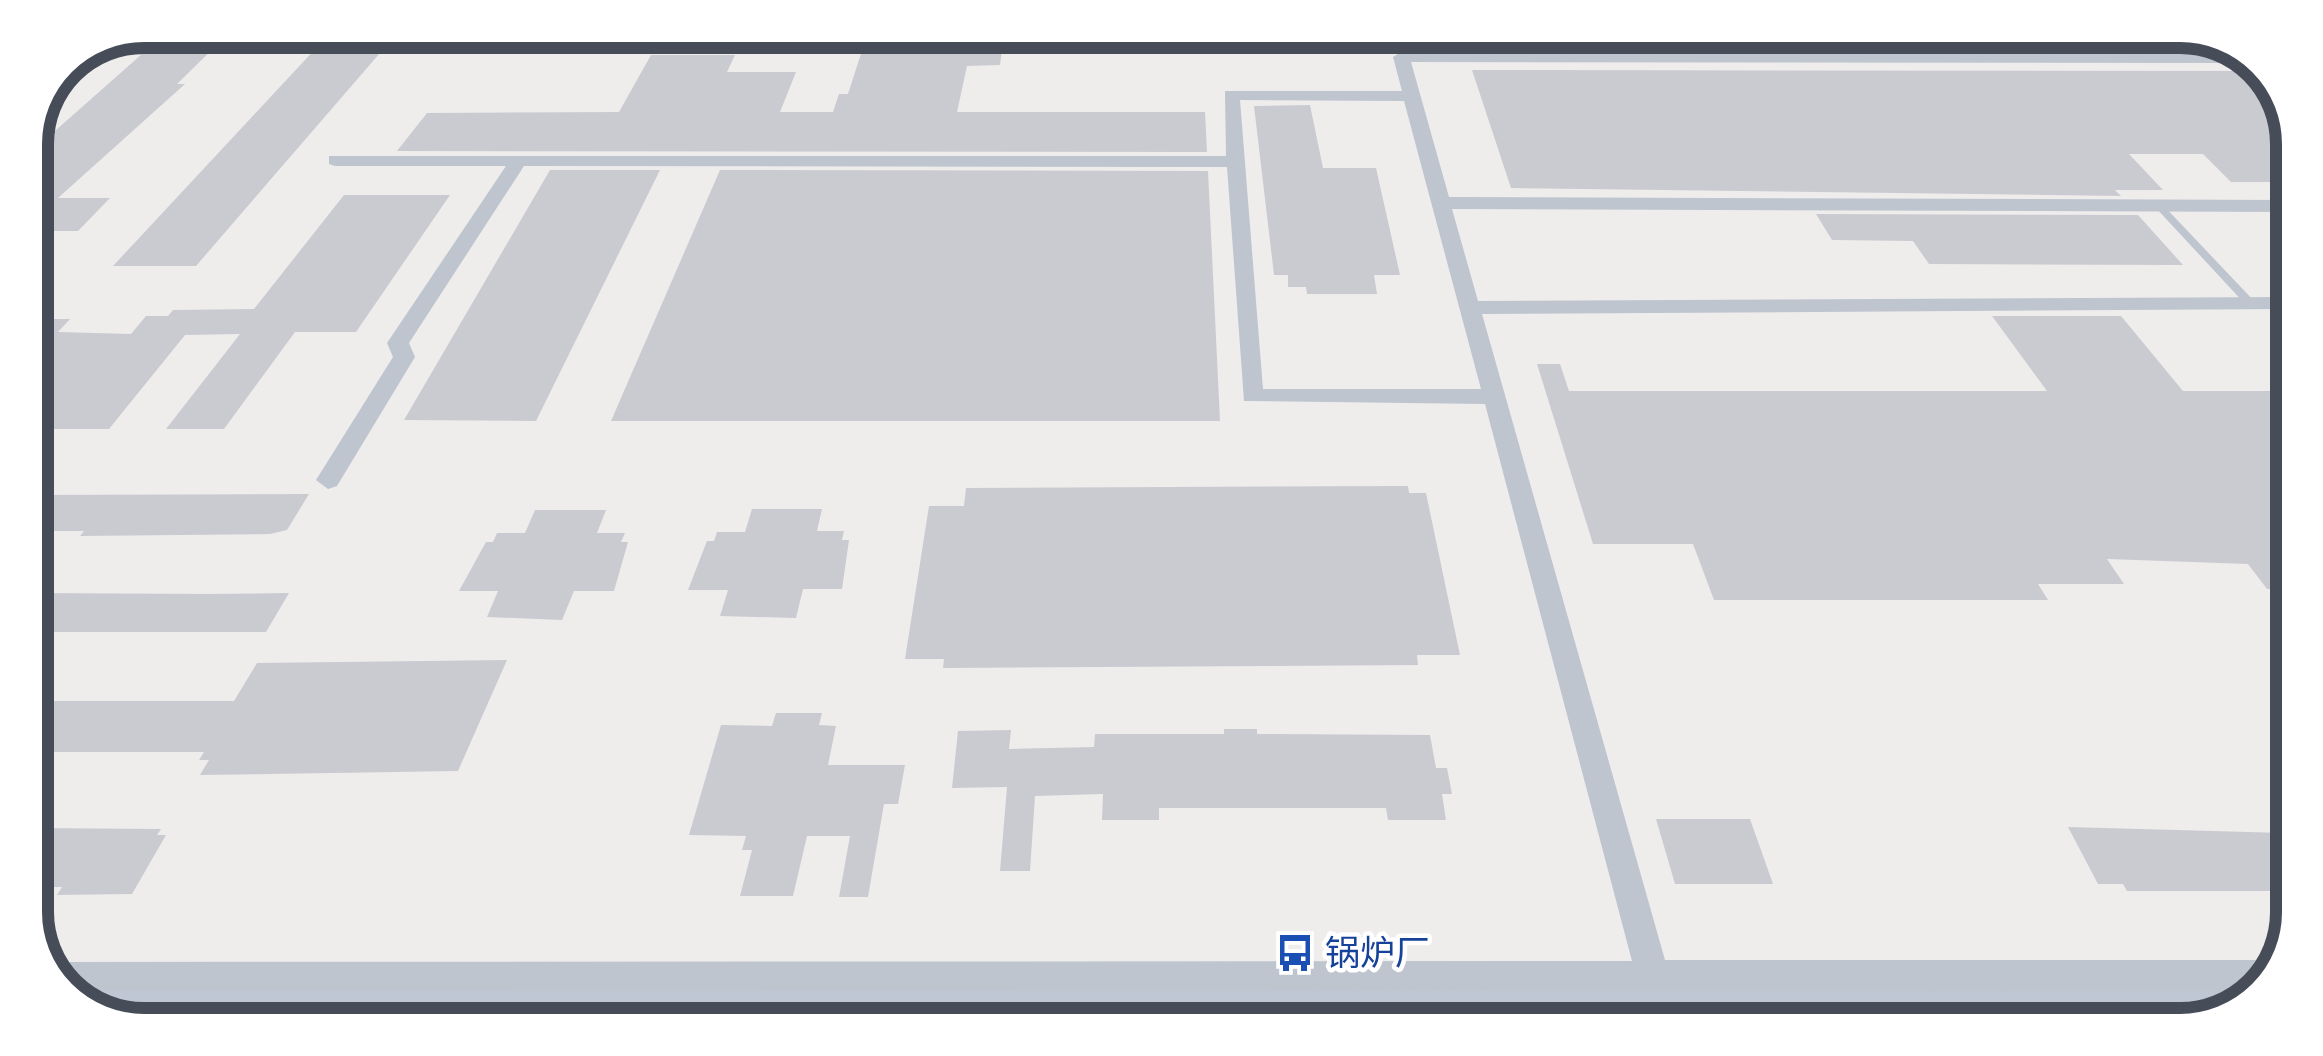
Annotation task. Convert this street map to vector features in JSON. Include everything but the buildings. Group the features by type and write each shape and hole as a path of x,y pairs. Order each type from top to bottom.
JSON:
{"main road":[{"path":"529,1008 1658,995 2041,1008"}],"street":[{"path":"1658,995 1401,57 2227,60"},
{"path":"1412,96 1230,96 1252,396 1494,397"},
{"path":"335,160 1236,162"},
{"path":"328,480 404,357 398,343 518,161"},
{"path":"1441,203 2275,206"},
{"path":"1470,308 2275,304"},
{"path":"73,978 1658,995 2251,977"}],"lane":[{"path":"2159,206 2251,304"}],"place":[{"name":"锅炉厂","path":"1295,953"}]}
